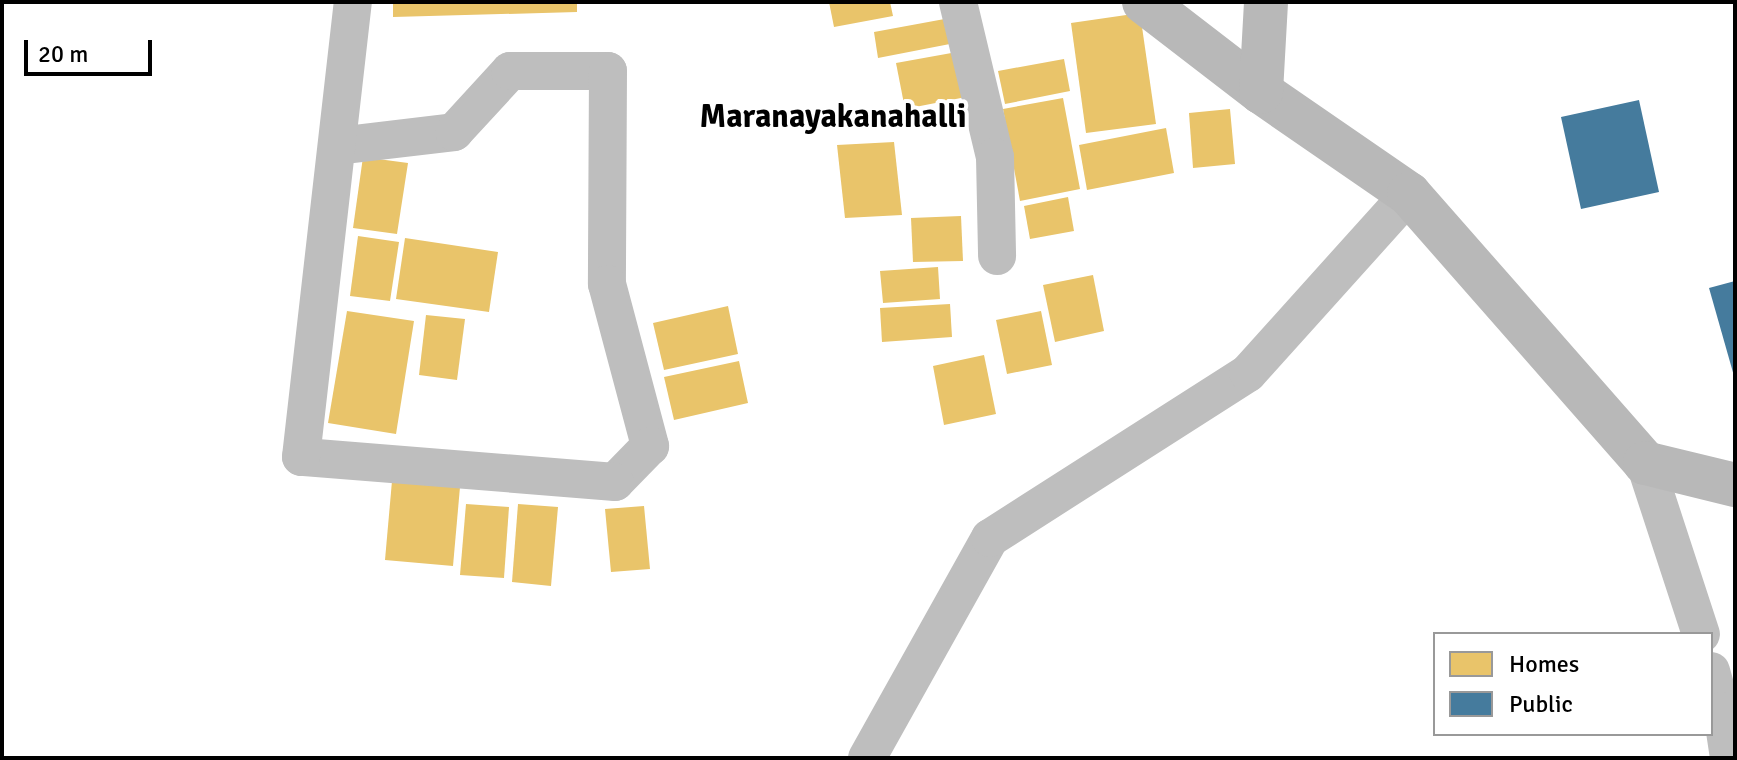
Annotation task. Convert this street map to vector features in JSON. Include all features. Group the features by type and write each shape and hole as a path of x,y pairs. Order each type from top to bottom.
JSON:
{"street":[{"path":"337,146 454,132 510,71 608,71 607,284 650,446 615,482 301,457 353,2"},
{"path":"958,2 995,157 997,256"},
{"path":"1144,2 1261,92 1409,194 1645,463 1700,632"},
{"path":"1261,92 1266,2"},
{"path":"867,758 990,538 1248,373 1409,194"},
{"path":"1645,463 1735,485"},
{"path":"1713,678 1729,758"}],"building: Homes":[{"path":"393,2 577,2 577,12 393,17"},
{"path":"829,2 890,2 893,16 834,27"},
{"path":"1140,13 1156,124 1086,133 1071,23"},
{"path":"950,18 955,43 878,58 874,32"},
{"path":"957,52 966,97 905,109 896,63"},
{"path":"1064,59 1070,91 1005,104 998,71"},
{"path":"1063,98 1080,189 1020,201 1003,109"},
{"path":"1230,109 1235,164 1193,168 1189,113"},
{"path":"1166,128 1174,173 1087,190 1079,145"},
{"path":"894,142 902,215 845,218 837,145"},
{"path":"363,157 408,163 397,234 353,228"},
{"path":"1068,197 1074,231 1030,239 1024,206"},
{"path":"961,216 963,261 913,262 911,218"},
{"path":"358,236 399,242 390,301 350,296"},
{"path":"405,238 498,252 489,312 396,299"},
{"path":"938,267 940,299 883,303 880,271"},
{"path":"1093,275 1104,331 1055,342 1043,285"},
{"path":"950,304 952,337 882,342 880,308"},
{"path":"728,306 738,354 664,370 653,323"},
{"path":"347,311 414,321 396,434 328,423"},
{"path":"1041,311 1052,365 1007,374 996,320"},
{"path":"426,315 465,319 457,380 419,375"},
{"path":"984,355 996,414 944,425 933,366"},
{"path":"739,361 748,403 674,420 664,377"},
{"path":"392,481 460,487 453,566 385,560"},
{"path":"466,504 509,507 504,578 460,575"},
{"path":"518,504 558,507 551,586 512,582"},
{"path":"644,506 650,569 611,572 605,509"}],"building: Public":[{"path":"1639,100 1659,192 1581,209 1561,117"},
{"path":"1735,281 1735,376 1734,376 1709,288"}],"district":[{"name":"Maranayakanahalli","path":"833,117"}]}
